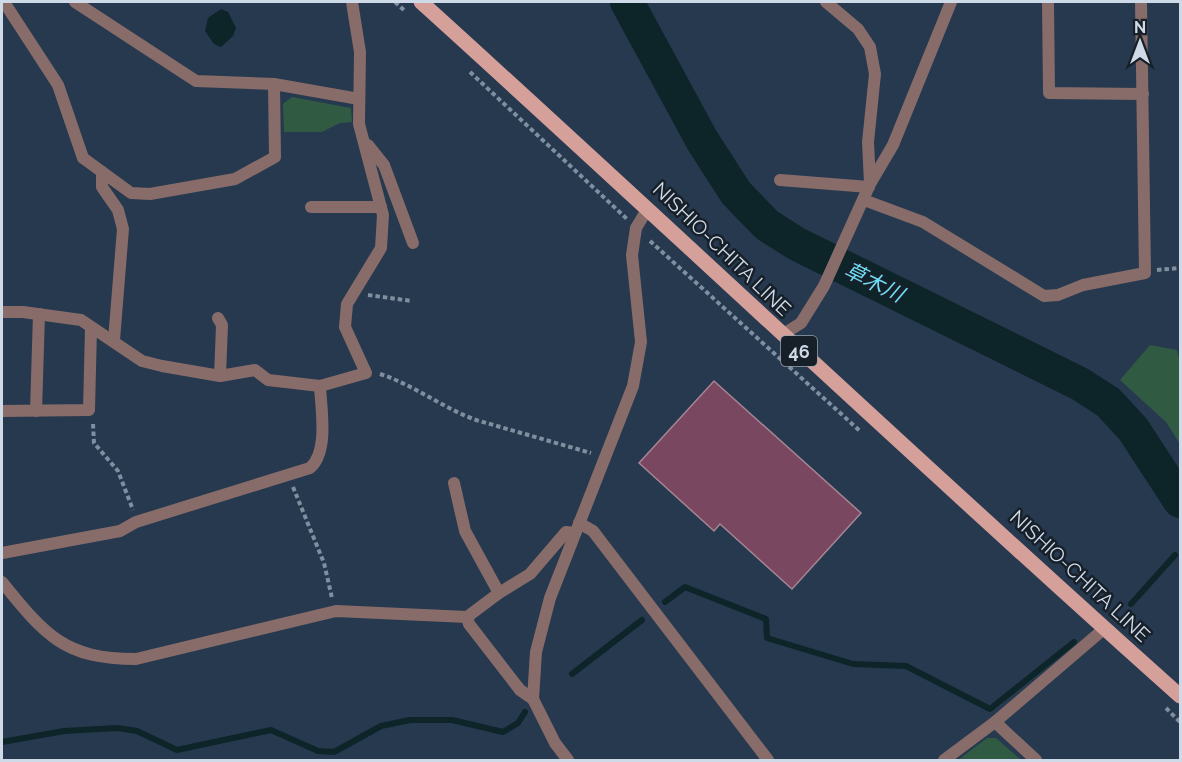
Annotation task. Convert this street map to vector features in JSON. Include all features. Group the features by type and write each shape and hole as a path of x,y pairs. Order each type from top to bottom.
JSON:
{"main road":[{"name":"NISHIO-CHITA LINE","path":"421,2 648,208 782,335 1180,696"}],"street":[{"path":"4,2 58,85 83,158 131,193 150,194 235,179 275,157 274,84"},
{"path":"75,2 196,81 274,84 359,99"},
{"path":"2,312 81,320 114,340 142,361 220,376 255,370 268,380 320,386 366,373 345,327 347,304 381,248 381,207 359,124 360,52 352,2"},
{"path":"826,2 858,29 870,47 875,74 868,142 870,186"},
{"path":"782,335 801,323 824,286 870,186 893,145 951,2"},
{"path":"1048,2 1049,93 1143,94"},
{"path":"864,201 923,222 1044,296 1058,295 1083,285 1145,273 1141,2"},
{"path":"366,145 370,145 384,165 413,243"},
{"path":"102,172 102,187 118,210 123,230 114,340"},
{"path":"780,180 870,186"},
{"path":"311,207 381,207"},
{"path":"533,699 540,628 633,386 641,342 632,255 636,228 648,208"},
{"path":"36,411 39,314"},
{"path":"218,318 222,325 220,376"},
{"path":"2,411 89,410 91,327"},
{"path":"2,553 120,531 136,522 310,468 317,462 321,437 320,386"},
{"path":"454,483 465,531 499,593"},
{"path":"2,582 58,642 75,652 116,659 136,659 333,611 467,617 530,574 566,532 577,528 593,531 768,760"},
{"path":"467,617 469,624 520,690 533,699 555,743 568,760"},
{"path":"944,760 995,722 1105,628"},
{"path":"995,722 1036,760"}],"path":[{"path":"1145,273 1180,268"},
{"path":"356,290 375,298 412,301"},
{"path":"366,373 396,380 476,420 606,458"},
{"path":"89,410 94,443 118,471 136,522"},
{"path":"288,474 324,563 333,611"}],"green space":[{"path":"292,97 351,108 352,122 340,123 322,132 284,132 283,104"},
{"path":"1150,345 1177,350 1180,362 1180,444 1166,422 1120,380"},
{"path":"987,738 996,738 1021,760 958,760"}],"shaded area":[{"path":"221,9 228,12 236,28 233,36 221,47 214,44 205,31 208,18"}],"building":[{"path":"714,381 861,513 792,589 720,524 714,531 639,463"}],"waterway":[{"name":"草木川","path":"627,2 702,140 736,193 767,225 797,244 1080,384 1108,402 1133,429 1180,501"},
{"path":"1131,604 1175,555"},
{"path":"665,602 685,587 766,619 767,638 853,664 906,666 990,709 1074,642"},
{"path":"572,674 642,620"},
{"path":"2,742 64,731 117,728 137,731 177,750 271,730 318,751 334,752 381,726 410,720 452,720 503,732 518,723 525,712"}]}
